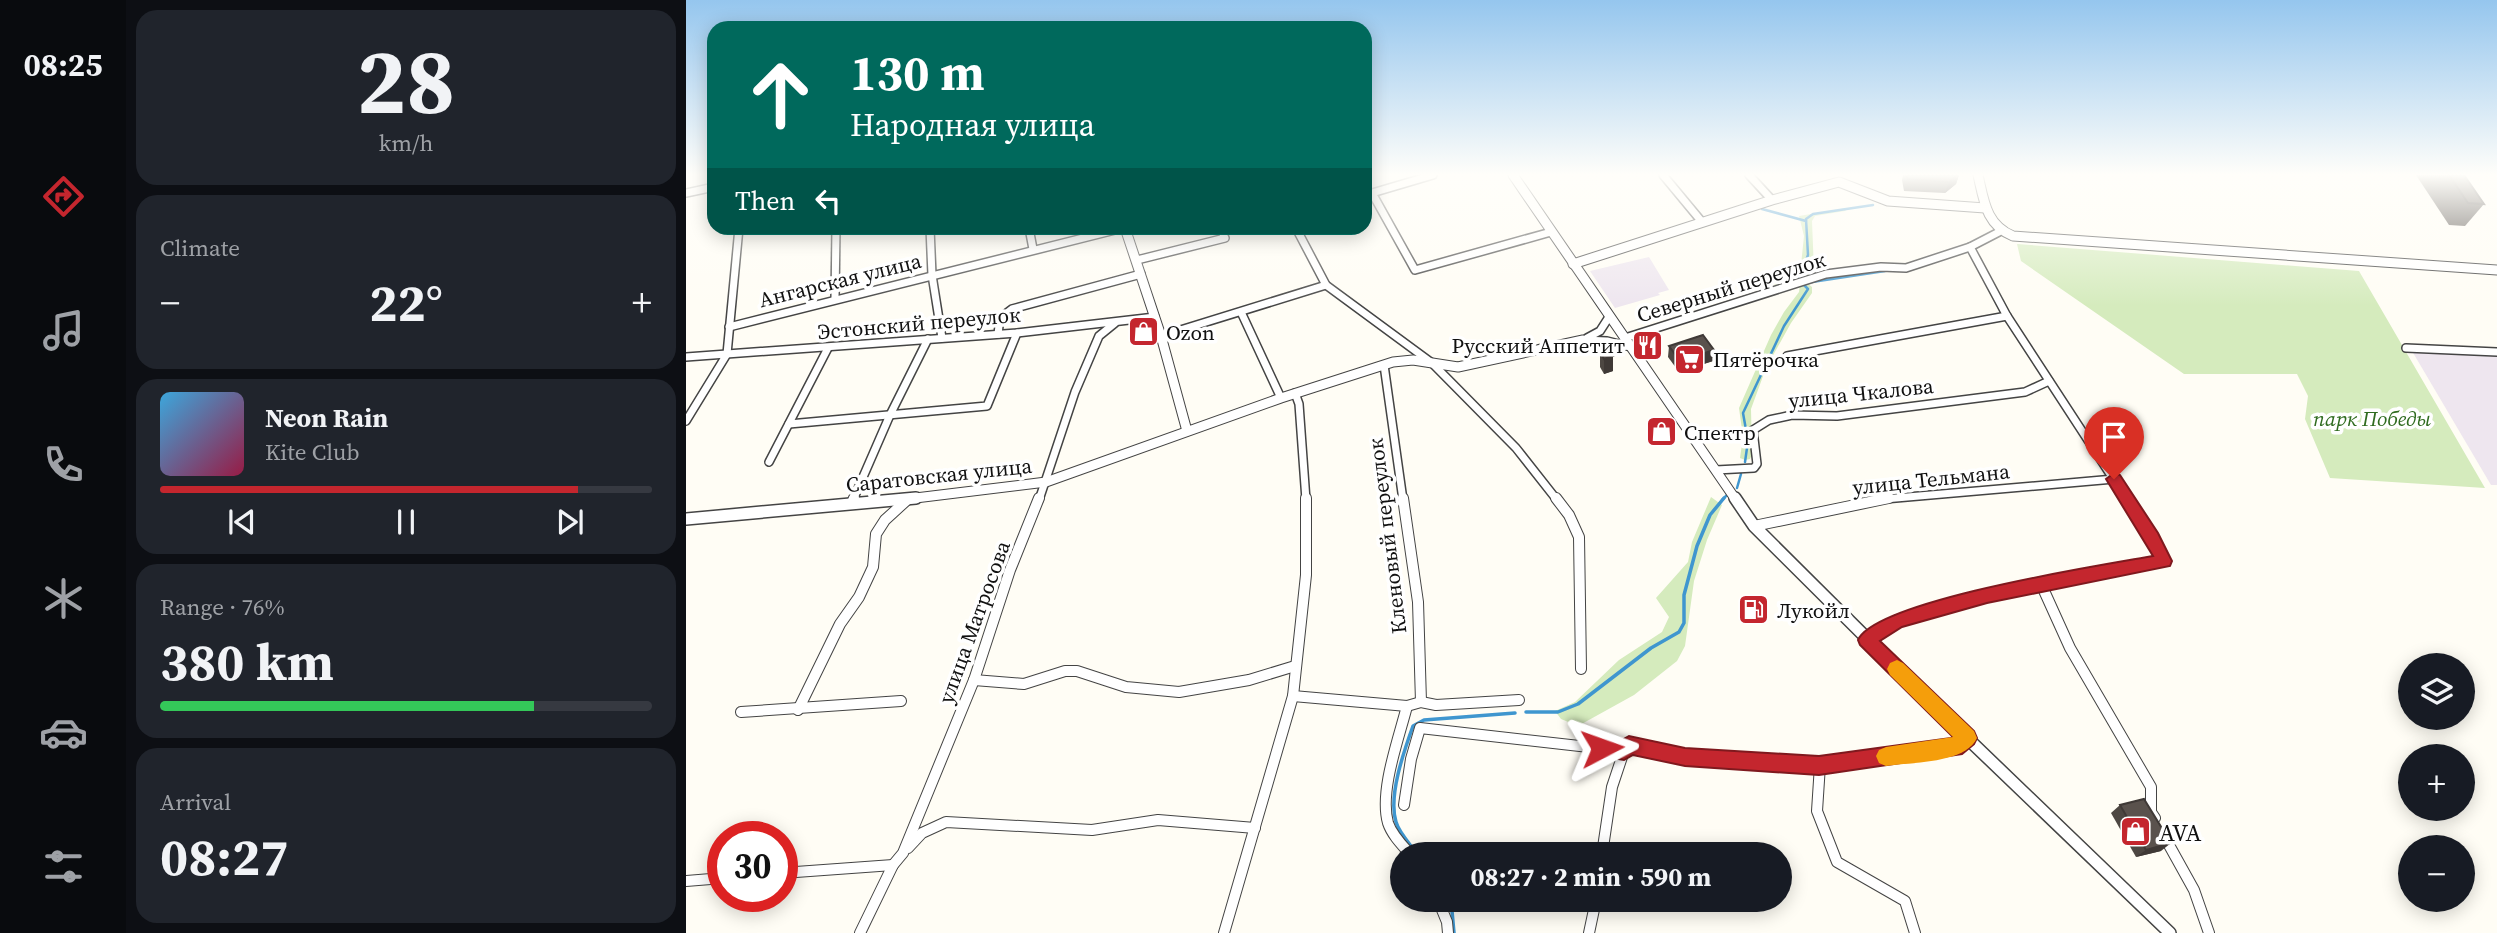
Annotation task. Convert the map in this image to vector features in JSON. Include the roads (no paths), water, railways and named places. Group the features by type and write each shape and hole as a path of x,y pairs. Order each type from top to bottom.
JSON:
{"street":[{"path":"1386,219 1415,270 1550,232"},
{"path":"1541,219 1754,526 1967,738 2170,933"},
{"path":"1699,219 1702,222"},
{"path":"1573,264 1713,219"},
{"path":"1991,219 1999,232 2029,239 2497,270"},
{"name":"Северный переулок","path":"1628,343 1826,274 1881,267 1906,268 1970,247 1999,232"},
{"path":"686,421 726,354 738,235"},
{"path":"835,299 836,235"},
{"path":"929,235 932,275 942,338"},
{"path":"1031,235 1033,249"},
{"name":"Ангарская улица","path":"729,327 1094,235"},
{"path":"1127,235 1161,336 1187,431"},
{"path":"1136,260 1225,238 1224,235"},
{"path":"1300,235 1326,285 1433,363 1516,448 1569,516 1579,537 1581,669"},
{"path":"1867,640 1898,620 1987,595 2164,561 2152,538 2007,316 1970,247"},
{"path":"998,334 1000,318 1012,309 1141,274"},
{"path":"1161,336 1326,285"},
{"path":"1241,312 1281,398"},
{"path":"1787,355 2007,316"},
{"name":"Эстонский переулок","path":"686,358 1017,333 1155,317"},
{"path":"1583,340 1600,331 1609,317"},
{"name":"улица Матросова","path":"860,933 893,865 903,853 974,680 1010,570 1046,482 1075,392 1095,343 1106,329 1115,323"},
{"path":"789,424 987,406 1017,333"},
{"path":"852,503 890,415 928,340"},
{"path":"1583,340 1628,343"},
{"name":"Саратовская улица","path":"686,519 908,499 1046,482 1295,393 1401,360 1458,367 1583,340"},
{"path":"769,462 828,348"},
{"path":"2406,348 2497,352"},
{"name":"Кленовый переулок","path":"1384,365 1419,602 1421,702"},
{"name":"улица Чкалова","path":"1717,470 1754,468 1757,464 1753,430 1759,423 1811,412 1837,416 2025,392 2049,381"},
{"path":"1224,933 1293,696 1306,575 1299,404 1295,393"},
{"name":"улица Тельмана","path":"1754,526 1877,499 2114,479"},
{"path":"798,710 840,624 859,597 873,566 876,534 885,520 908,499"},
{"path":"2041,584 2070,648 2151,787 2151,812 2194,890 2209,933"},
{"path":"974,680 1024,684 1065,671 1077,671 1126,687 1179,692 1249,680 1295,666"},
{"path":"1293,696 1408,706 1421,702 1436,705 1520,700"},
{"path":"741,712 901,701"},
{"path":"1399,842 1388,821 1390,784 1408,706"},
{"path":"1404,805 1411,759 1420,728 1624,751"},
{"path":"1604,842 1612,787 1624,751 1629,745 1685,757 1819,765 1955,747 1967,738"},
{"path":"1819,765 1816,811 1837,862 1905,901 1915,933"},
{"path":"903,853 922,833 946,822 1093,831 1158,820 1255,828"},
{"path":"798,872 893,865"},
{"path":"686,881 707,879"},
{"path":"1443,912 1448,933"},
{"path":"1589,933 1593,912"}],"waterway":[{"path":"1797,219 1806,221"},
{"path":"1799,279 1808,255 1807,219"},
{"path":"1812,282 1885,271"},
{"path":"1745,462 1748,441 1743,413 1784,326 1808,289 1803,284"},
{"path":"1737,488 1741,474"},
{"path":"1724,498 1727,495"},
{"path":"1526,712 1558,712 1578,704 1651,648 1679,632 1684,623 1684,595 1697,546 1710,515 1724,498"},
{"path":"1408,842 1396,822 1394,800 1398,774 1413,726 1424,720 1515,713"},
{"path":"1452,912 1454,933"}],"place":[{"name":"Ozon","path":"1143,332"},
{"name":"Русский Аппетит","path":"1648,345"},
{"name":"Пятёрочка","path":"1690,359"},
{"name":"Спектр","path":"1661,432"},
{"name":"Лукойл","path":"1754,610"},
{"name":"AVA","path":"2136,832"}],"park label":[{"name":"парк Победы","path":"2372,418"}]}
